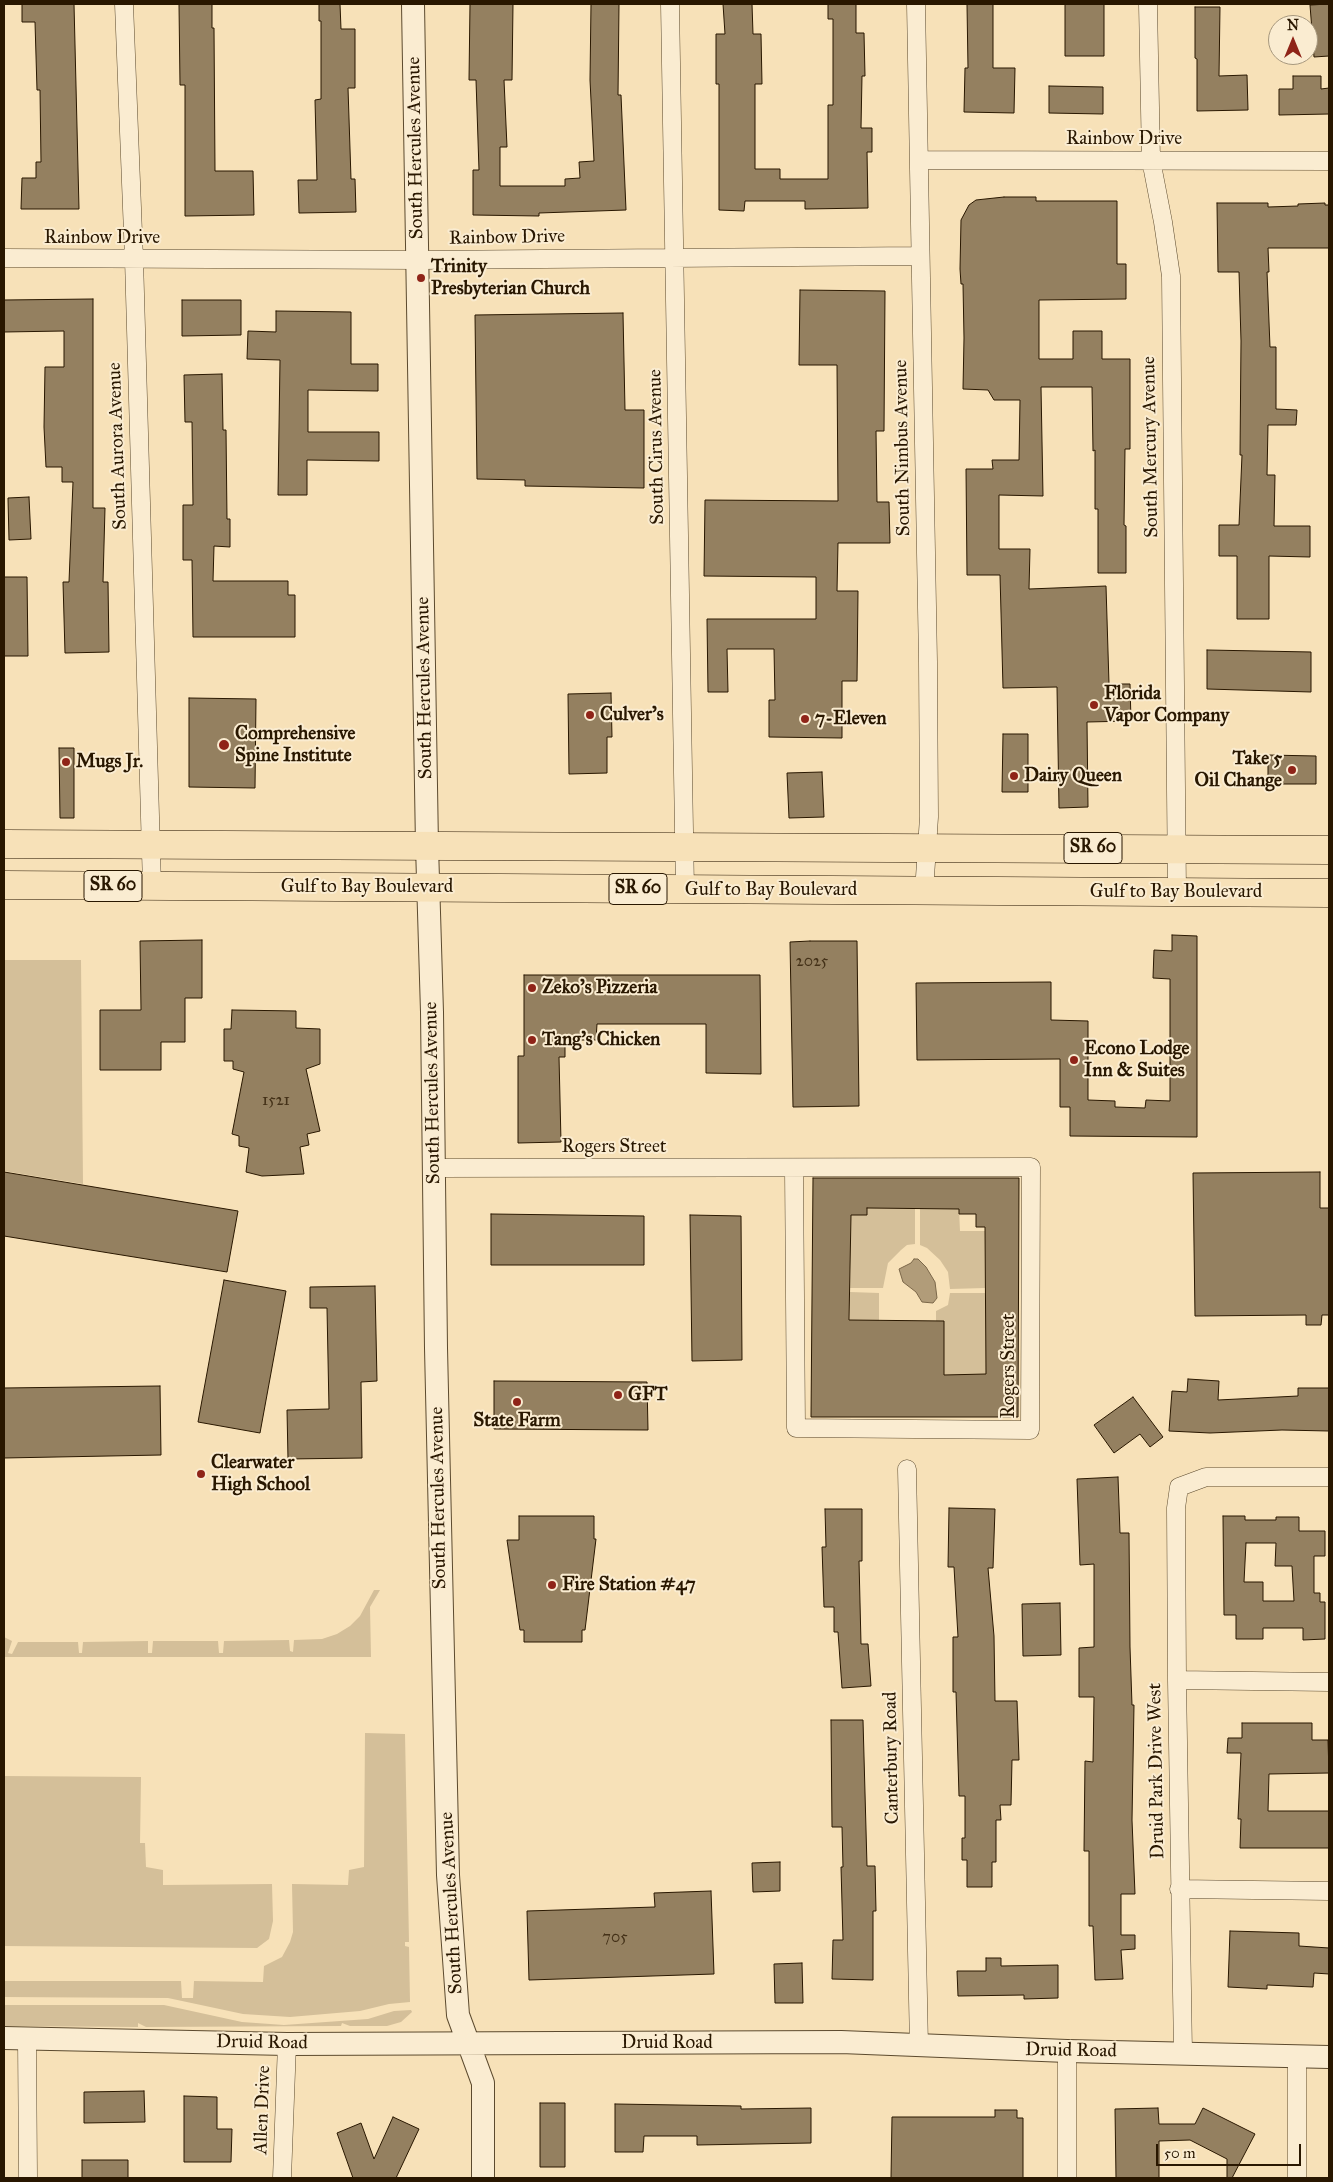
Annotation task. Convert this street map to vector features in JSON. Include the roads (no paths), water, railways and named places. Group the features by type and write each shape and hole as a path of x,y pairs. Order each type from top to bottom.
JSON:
{"main road":[{"name":"SR 60","path":"4,844 1329,850"},
{"name":"Gulf to Bay Boulevard","path":"4,885 1329,893"}],"street":[{"name":"South Aurora Avenue","path":"124,4 134,259 152,886"},
{"name":"South Hercules Avenue","path":"414,4 427,846 432,1012 433,1168 448,1875 458,2015 482,2083 482,2178"},
{"name":"South Cirus Avenue","path":"670,4 685,890"},
{"name":"South Nimbus Avenue","path":"916,4 928,662 929,817 924,892"},
{"name":"South Mercury Avenue","path":"1148,4 1151,160 1171,276 1177,892"},
{"name":"Rainbow Drive","path":"919,160 1329,161"},
{"name":"Rainbow Drive","path":"4,258 418,260 920,256"},
{"name":"Rogers Street","path":"433,1168 1031,1167 1030,1430 796,1428 794,1168"},
{"name":"Canterbury Road","path":"907,1469 918,2046"},
{"name":"Druid Park Drive West","path":"1183,2053 1177,1680 1176,1508 1179,1488 1206,1477 1329,1477"},
{"path":"1177,1680 1329,1682"},
{"path":"1179,1889 1329,1891"},
{"name":"Druid Road","path":"4,2038 287,2044 841,2042 1067,2051 1329,2057"},
{"path":"27,2038 28,2178"},
{"name":"Allen Drive","path":"282,2178 287,2044"},
{"path":"1067,2051 1067,2178"},
{"path":"1297,2056 1297,2178"}],"place":[{"name":"Trinity Presbyterian Church","path":"421,278"},
{"name":"Florida Vapor Company","path":"1094,705"},
{"name":"Culver's","path":"590,715"},
{"name":"7-Eleven","path":"805,719"},
{"name":"Comprehensive Spine Institute","path":"224,745"},
{"name":"Mugs Jr.","path":"66,762"},
{"name":"Take 5 Oil Change","path":"1292,770"},
{"name":"Dairy Queen","path":"1014,776"},
{"name":"Zeko's Pizzeria","path":"532,988"},
{"name":"Tang's Chicken","path":"532,1040"},
{"name":"Econo Lodge Inn & Suites","path":"1074,1060"},
{"name":"GFT","path":"618,1395"},
{"name":"State Farm","path":"517,1402"},
{"name":"Clearwater High School","path":"201,1474"},
{"name":"Fire Station #47","path":"552,1585"}]}
